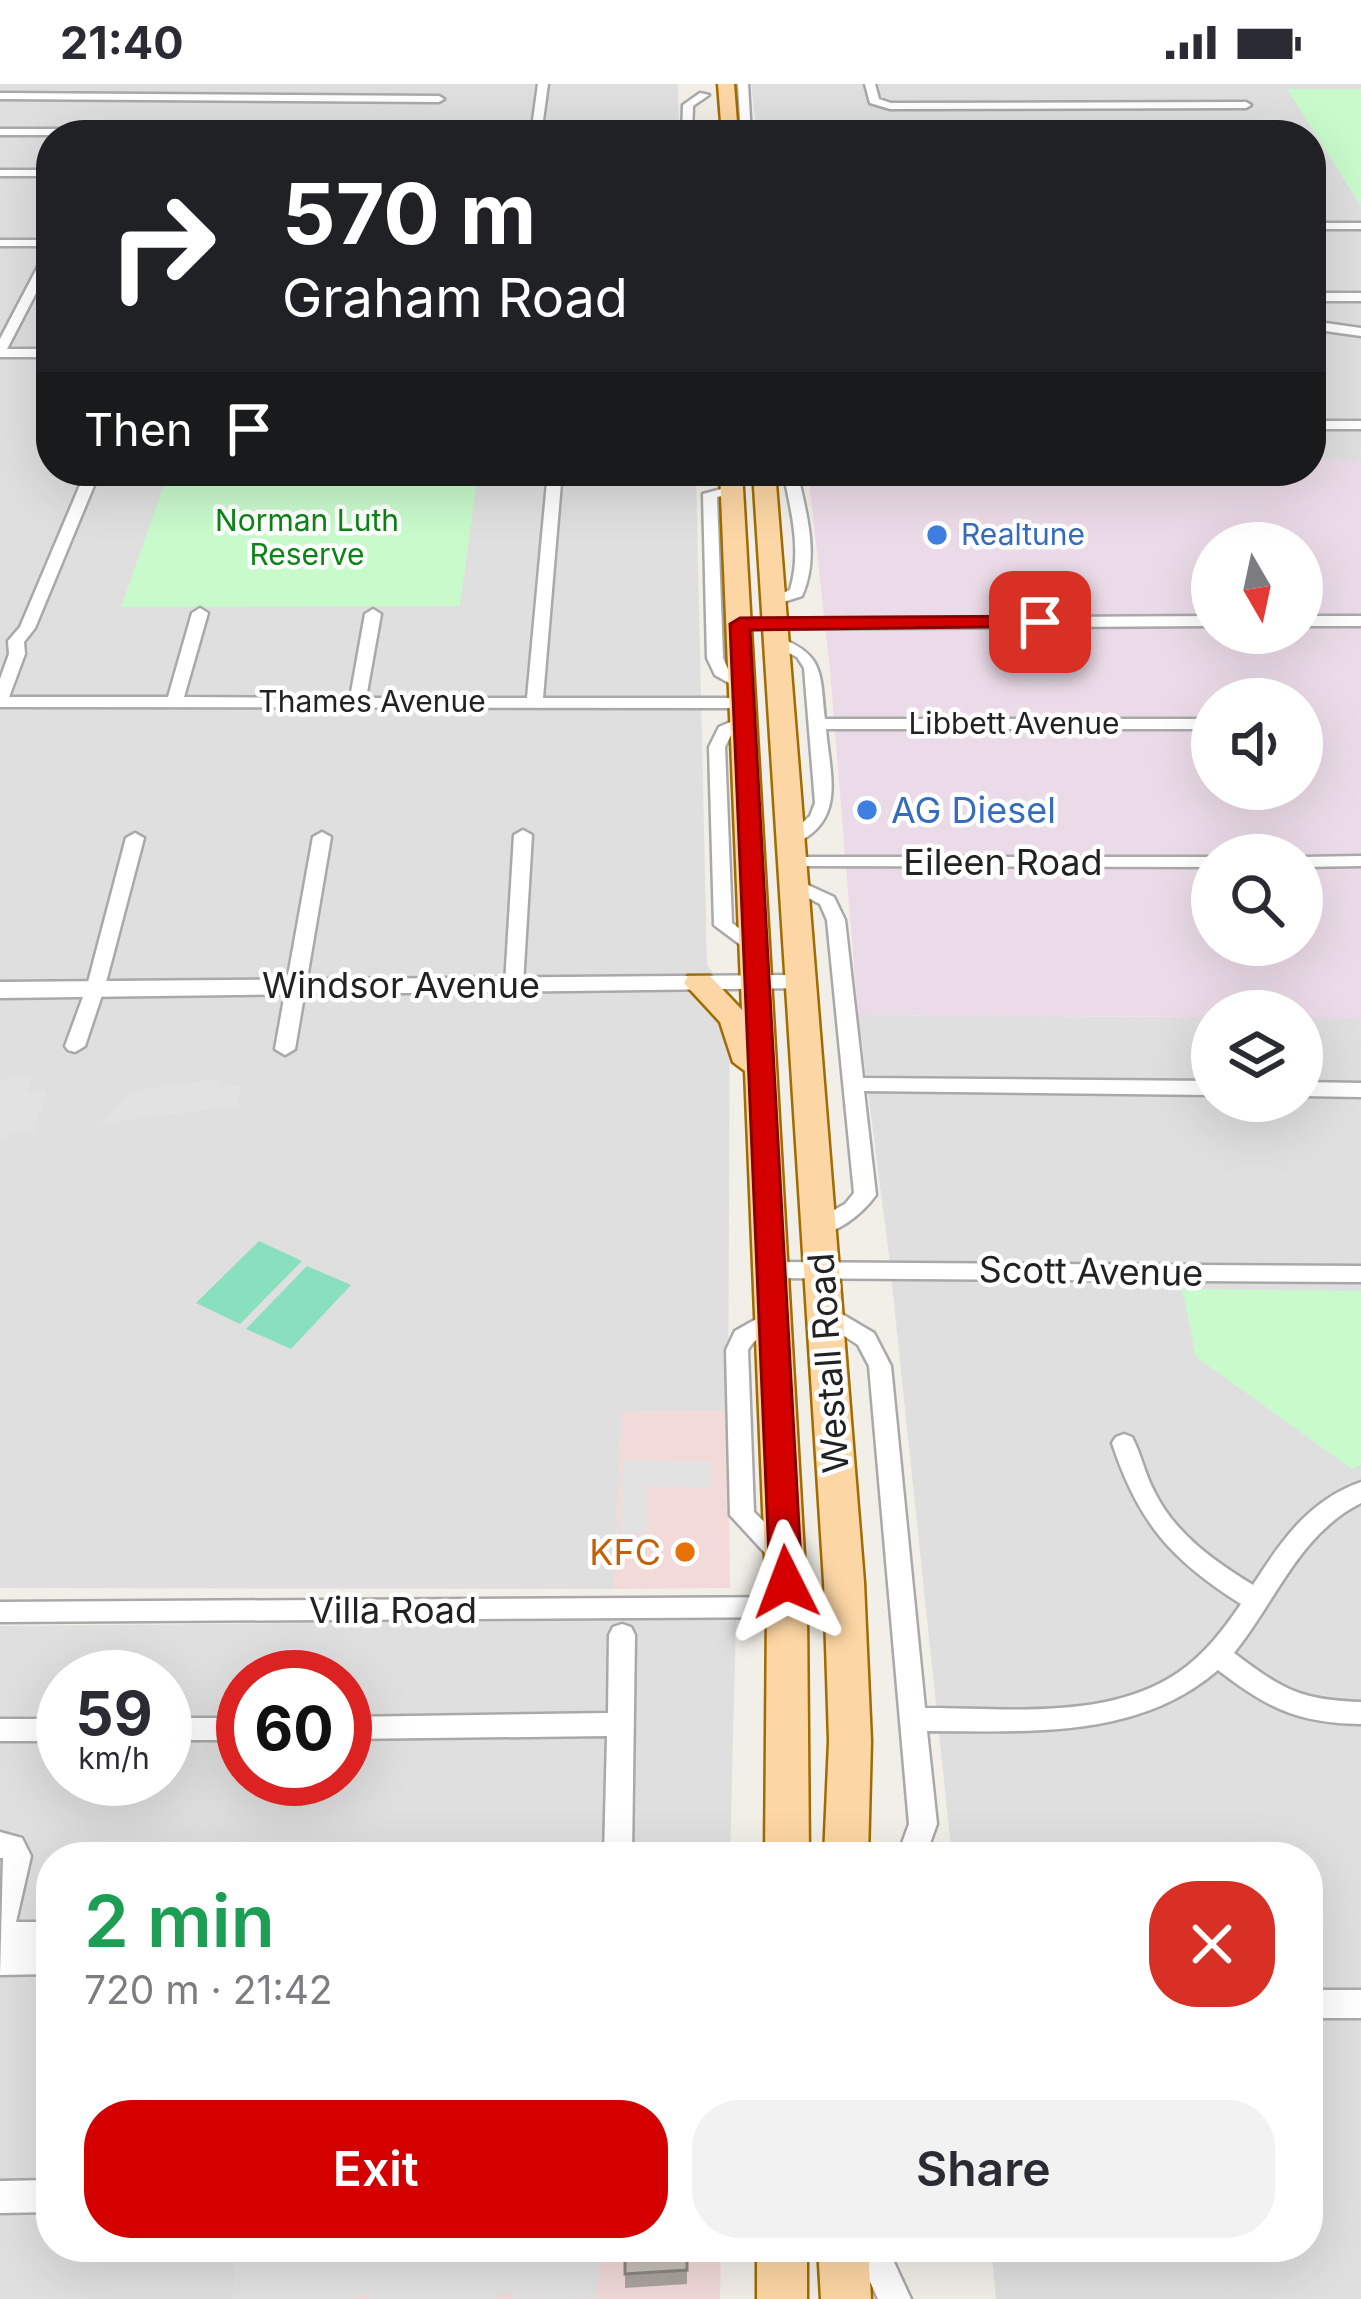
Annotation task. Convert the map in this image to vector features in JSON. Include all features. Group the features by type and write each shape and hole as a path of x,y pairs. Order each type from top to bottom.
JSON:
{"main road":[{"path":"726,84 729,120"},
{"path":"704,90 705,120"},
{"name":"Westall Road","path":"724,486 740,624 739,710 772,1270 759,1327 787,1607 788,1842"},
{"name":"Westall Road","path":"766,486 780,628 844,1582 850,1741 847,1842"},
{"path":"699,983 734,1019 760,1091"},
{"path":"782,2262 782,2299"},
{"path":"844,2262 846,2299"}],"street":[{"path":"188,99 195,84"},
{"path":"538,120 543,84"},
{"path":"743,84 745,120"},
{"path":"870,84 874,101 890,106 1246,105"},
{"path":"688,120 688,106 704,90"},
{"path":"0,96 439,99"},
{"path":"122,120 136,97"},
{"path":"0,133 36,133"},
{"path":"0,173 36,173"},
{"path":"1326,226 1361,226"},
{"path":"0,243 36,243"},
{"path":"36,276 0,352 36,353"},
{"path":"1326,297 1361,297"},
{"path":"1326,327 1361,332"},
{"path":"1326,425 1361,425"},
{"path":"0,701 17,654 8,641 27,628 87,486"},
{"path":"535,702 554,486"},
{"name":"Westall Road","path":"724,486 715,658 739,710"},
{"path":"780,628 804,575 806,558 793,486"},
{"path":"175,702 200,614"},
{"path":"357,702 373,614"},
{"path":"740,624 780,628 1191,621"},
{"path":"1323,621 1361,621"},
{"name":"Westall Road","path":"780,628 812,668 823,810 794,862 828,902 836,920 865,1196 852,1209 817,1228"},
{"name":"Thames Avenue","path":"0,701 535,702 739,710"},
{"name":"Libbett Avenue","path":"817,724 1191,724"},
{"path":"514,984 523,836"},
{"path":"285,1048 322,837"},
{"path":"75,1046 135,838"},
{"path":"1323,862 1361,861"},
{"name":"Eileen Road","path":"794,862 1191,862"},
{"name":"Windsor Avenue","path":"0,990 803,983"},
{"path":"807,1052 846,1013"},
{"path":"854,1084 1191,1088"},
{"path":"1323,1089 1361,1090"},
{"name":"Scott Avenue","path":"772,1270 1361,1274"},
{"name":"Westall Road","path":"825,1312 866,1340 880,1366 923,1824 916,1842"},
{"name":"Westall Road","path":"759,1327 737,1350 742,1515 784,1558"},
{"path":"1124,1443 1149,1511 1174,1543 1256,1600"},
{"path":"913,1719 1055,1718 1123,1710 1179,1684 1218,1655 1305,1528 1343,1498 1361,1492"},
{"name":"Villa Road","path":"0,1612 787,1607"},
{"path":"618,1842 622,1635"},
{"path":"1218,1655 1286,1706 1312,1713 1361,1713"},
{"path":"372,1728 621,1724"},
{"path":"0,1730 36,1730"},
{"path":"0,1845 12,1846 17,1856 0,1932 36,1934"},
{"path":"0,1961 36,1960"},
{"path":"1323,2004 1361,2004"},
{"path":"0,2197 36,2196"},
{"path":"877,2262 895,2299"}],"shaded area":[{"path":"0,84 678,84 679,120 36,120 36,486 696,486 707,965 730,996 728,1411 622,1412 614,1589 0,1588"},
{"path":"751,84 1361,84 1361,89 1288,90 1307,120 755,120"},
{"path":"1326,150 1361,206 1361,461 1326,460"},
{"path":"1326,460 1361,461 1361,1018 1323,1018 1323,990 1191,990 1191,1017 858,1015 810,486 1326,486"},
{"path":"858,1015 1191,1017 1191,1122 1323,1122 1323,1018 1361,1018 1361,2299 996,2299 992,2262 1323,2262 1323,1842 950,1842 888,1247"},
{"path":"32,1078 28,1091 47,1090 34,1132 16,1133 0,1141 0,1079"},
{"path":"220,1078 221,1087 242,1086 236,1106 100,1124 128,1092"},
{"path":"728,1411 730,1588 614,1589 622,1412"},
{"path":"623,1460 712,1461 712,1488 648,1487 648,1533 620,1534"},
{"path":"736,1619 730,1842 36,1842 36,2262 236,2262 232,2299 0,2299 0,1626"},
{"path":"236,2262 721,2262 720,2299 232,2299"},
{"path":"236,2262 599,2262 598,2298 513,2299 512,2294 497,2294 497,2299 373,2299 359,2294 358,2299 232,2299"}],"green space":[{"path":"1287,89 1361,89 1361,206 1326,151 1326,120 1307,120"},
{"name":"Norman Luth Reserve","path":"164,486 476,486 460,606 121,607"},
{"path":"259,1241 302,1261 240,1324 196,1303"},
{"path":"307,1266 351,1285 291,1349 246,1329"},
{"path":"1182,1289 1361,1291 1361,1465 1352,1469 1196,1357"}],"building":[{"path":"625,2262 687,2262 687,2270 625,2274"}],"place":[{"name":"Realtune","path":"937,535"},
{"name":"AG Diesel","path":"867,810"},
{"name":"KFC","path":"685,1552"}],"route":[{"path":"786,1582 740,624 1040,622"}]}
